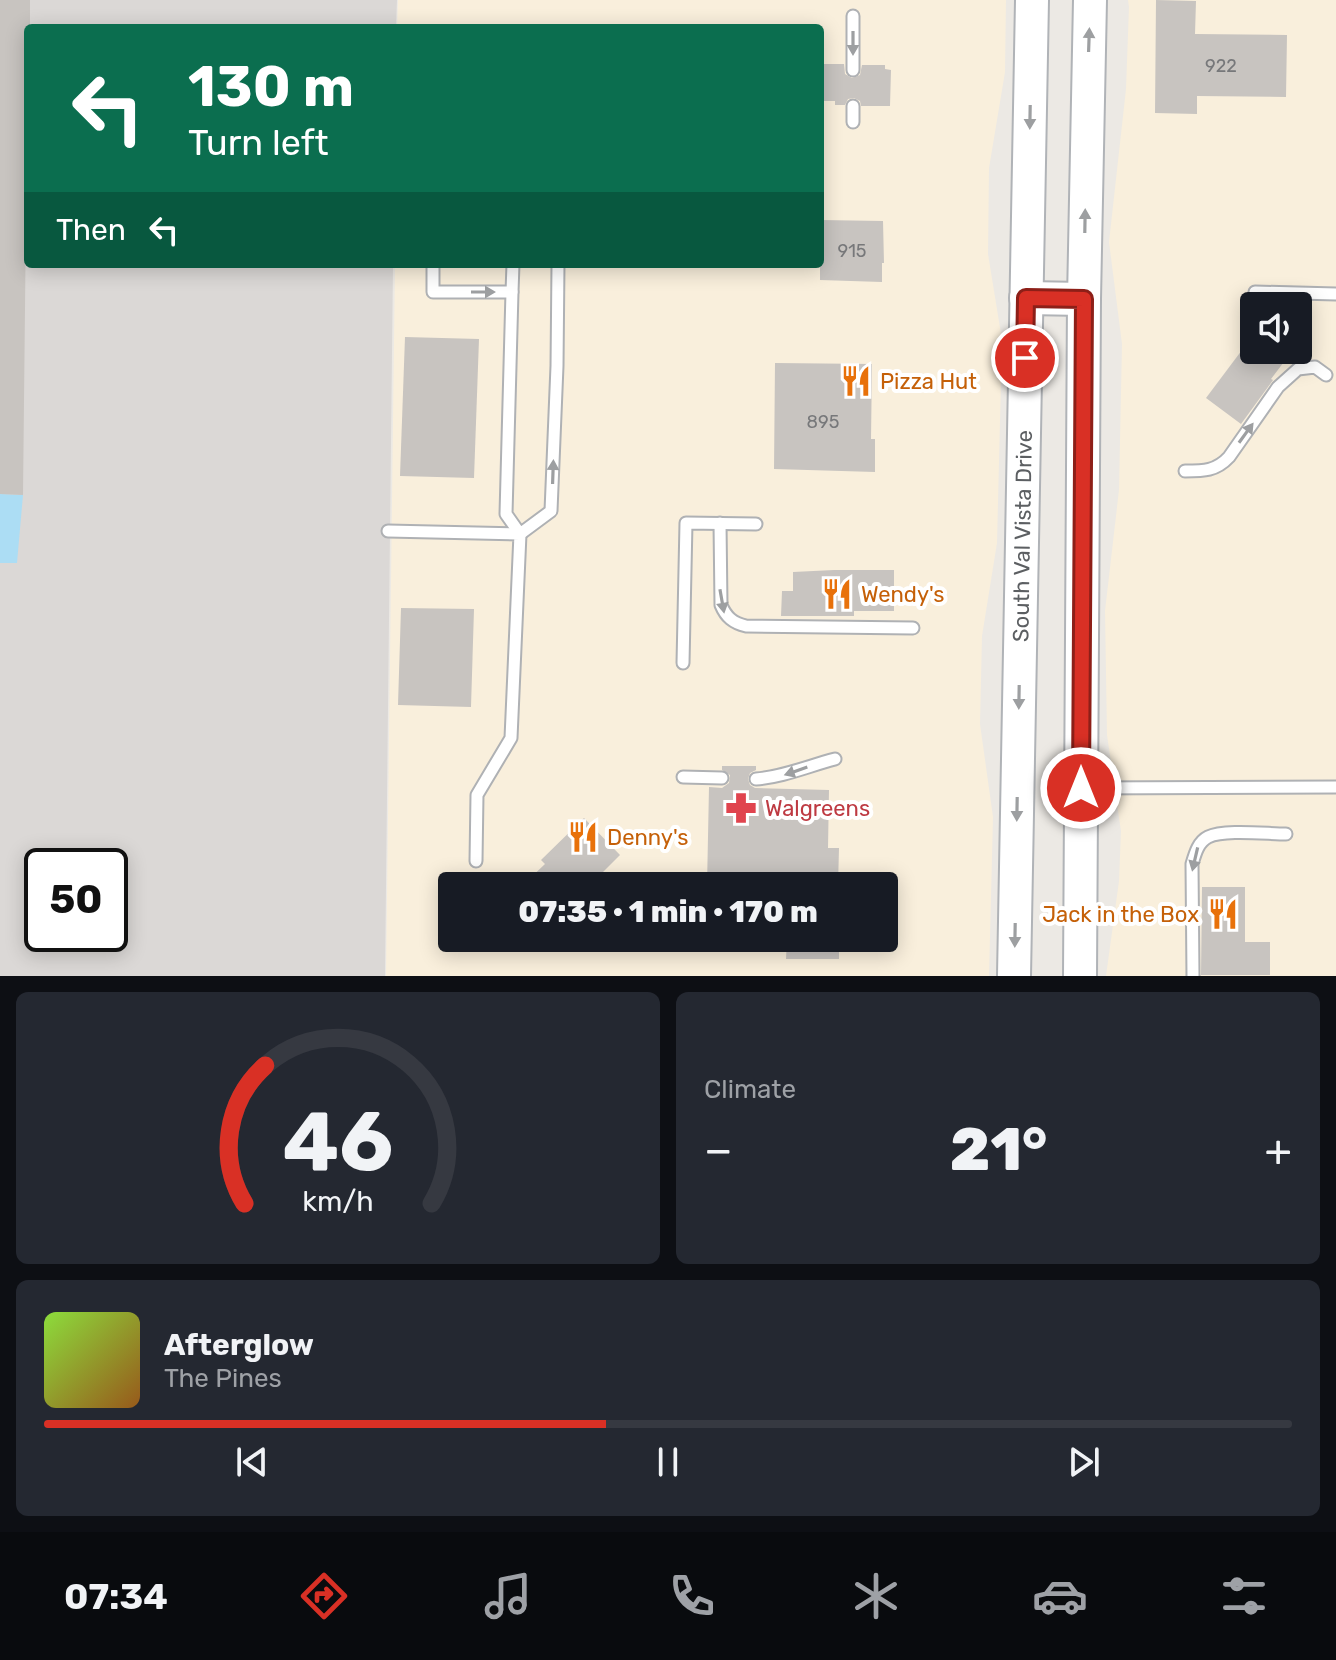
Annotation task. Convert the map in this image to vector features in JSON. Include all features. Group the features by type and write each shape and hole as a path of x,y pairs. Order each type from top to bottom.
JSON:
{"main road":[{"name":"South Val Vista Drive","path":"1014,976 1032,0"},
{"path":"1080,976 1084,299 1090,0"},
{"path":"1026,298 1084,299"}],"lane":[{"path":"853,16 853,70"},
{"path":"853,106 853,122"},
{"path":"433,268 433,292 512,292"},
{"path":"476,861 477,795 511,738 520,534 506,514 513,268"},
{"path":"388,531 520,534 551,511 558,268"},
{"path":"1312,293 1336,294"},
{"path":"1185,471 1209,471 1222,465 1278,387 1298,369 1315,367 1326,375"},
{"path":"683,663 686,523 756,524"},
{"path":"720,523 721,605 725,616 738,624 913,628"},
{"path":"756,779 787,774 835,759"},
{"path":"683,777 722,778"},
{"path":"1081,788 1336,787"},
{"path":"1193,976 1192,864 1197,847 1206,837 1224,833 1286,834"}],"shaded area":[{"path":"0,0 397,0 396,24 24,24 24,268 393,268 385,976 0,976"},
{"path":"398,0 1006,0 1005,72 989,168 988,254 1002,340 997,543 982,636 980,724 993,817 989,976 386,976 395,268 824,268 824,24 397,24"},
{"path":"1128,0 1336,0 1336,976 1106,976 1119,881 1121,831 1107,735 1105,611 1119,490 1122,344 1109,242 1126,89"}],"water":[{"path":"0,494 23,495 17,563 0,563"}],"building":[{"path":"0,0 30,0 30,24 24,24 23,495 0,494"},
{"path":"1156,0 1196,1 1195,34 1287,35 1286,97 1197,96 1197,114 1155,113"},
{"path":"824,64 844,64 845,74 852,78 860,75 862,65 885,65 885,69 891,70 890,106 861,106 860,101 854,98 848,99 845,105 835,105 835,101 824,101"},
{"path":"824,220 883,221 882,282 820,280 820,268 824,268"},
{"path":"405,337 479,339 474,478 400,476"},
{"path":"1240,353 1240,364 1282,364 1241,424 1206,398"},
{"path":"775,363 872,364 871,439 875,439 875,472 774,469"},
{"path":"894,570 894,611 854,611 854,616 781,616 782,591 793,591 793,572"},
{"path":"401,608 474,609 471,707 398,705"},
{"name":"Walgreens","path":"722,766 756,766 748,779 755,788 829,790 828,848 839,848 838,872 707,872 709,787 722,788 729,783 730,775 722,770"},
{"name":"Denny's","path":"584,818 620,855 603,872 537,872 545,864 541,860"},
{"name":"Jack in the Box","path":"1202,887 1245,887 1245,942 1270,942 1270,975 1201,975"},
{"path":"786,952 839,952 839,959 786,959"}],"place":[{"name":"Pizza Hut","path":"856,381"},
{"name":"Wendy's","path":"837,594"},
{"name":"Walgreens","path":"741,808"},
{"name":"Denny's","path":"583,837"},
{"name":"Jack in the Box","path":"1223,914"}],"route":[{"path":"1025,358 1026,298 1084,299 1081,788"}]}
